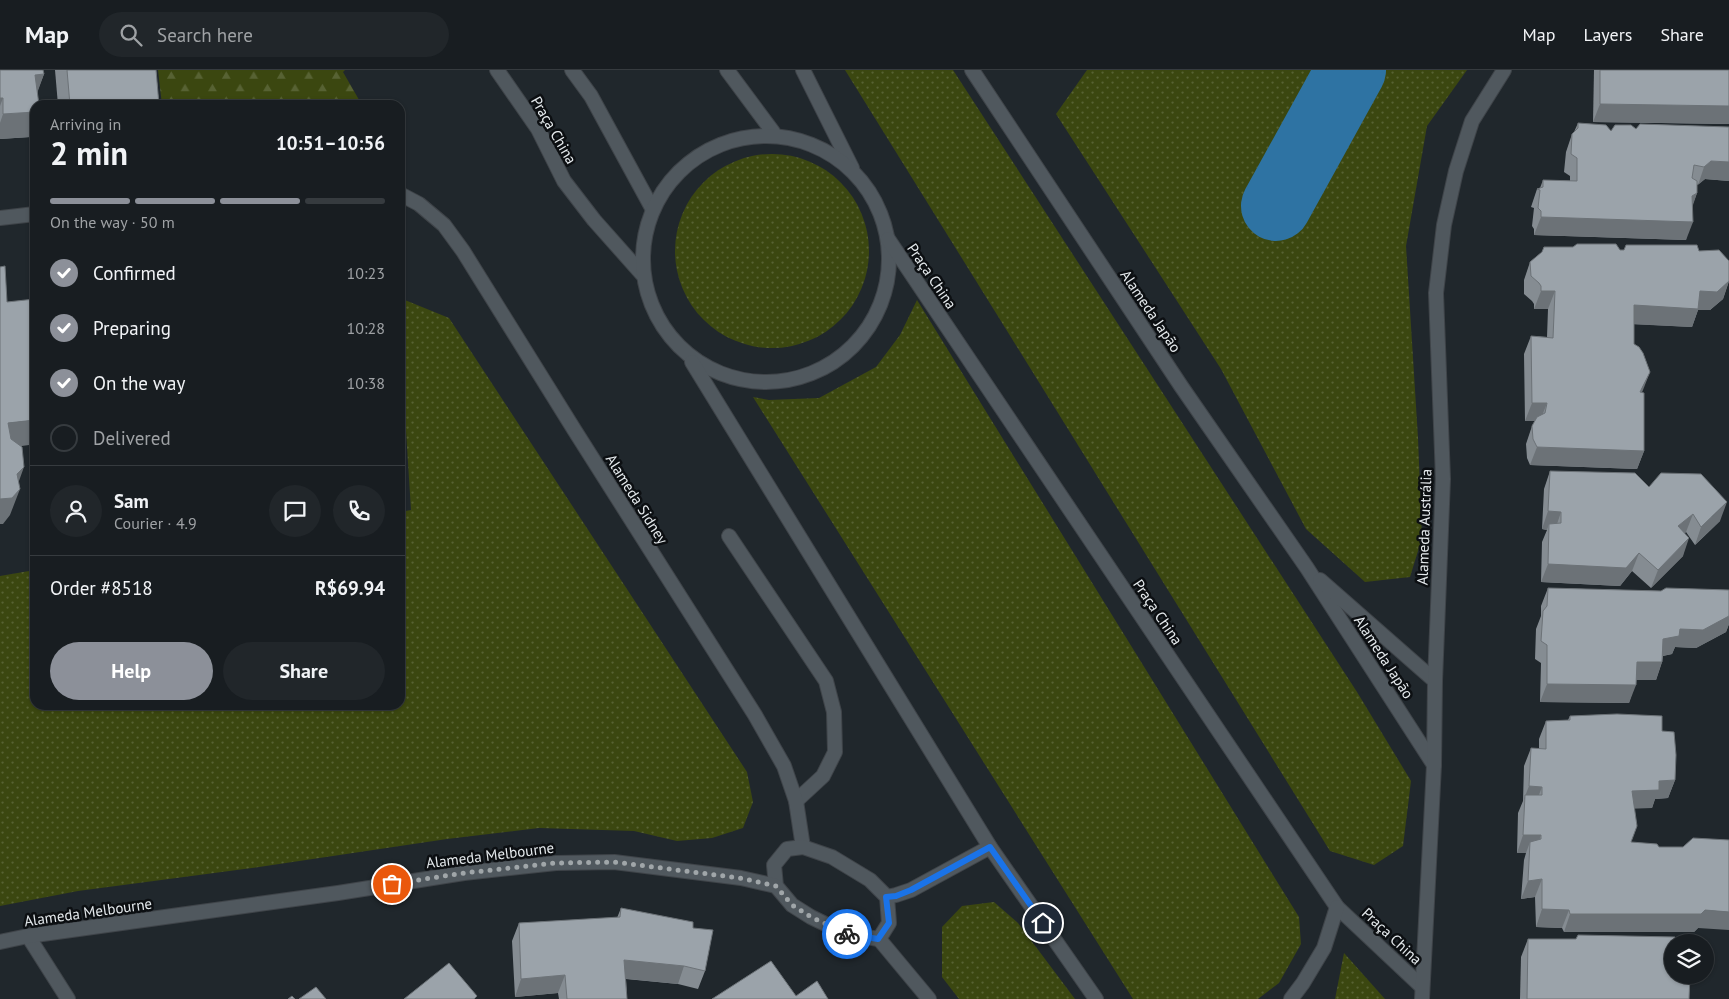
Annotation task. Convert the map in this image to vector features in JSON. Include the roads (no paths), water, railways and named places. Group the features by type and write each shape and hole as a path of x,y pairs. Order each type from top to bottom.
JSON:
{"street":[{"name":"Praça China","path":"497,70 538,129 564,181 594,220 642,274 667,328 692,362 990,847 1096,999"},
{"path":"572,70 591,96 652,208"},
{"path":"728,70 773,132"},
{"name":"Praça China","path":"803,70 853,171 874,199 888,239 1337,907 1421,992"},
{"name":"Alameda Japão","path":"972,70 1181,386 1307,568 1434,765"},
{"name":"Alameda Austrália","path":"1421,992 1434,765 1435,681 1443,479 1436,293 1444,225 1456,171 1472,121 1504,70"},
{"name":"Praça China","path":"642,274 642,240 652,208 669,180 693,158 722,142 773,132 824,149 853,171"},
{"name":"Alameda Sidney","path":"405,197 419,204 444,225 463,251 756,715 784,766 796,801 803,847"},
{"path":"0,218 30,215"},
{"name":"Praça China","path":"692,362 735,381 776,384 816,374 850,351 875,319 888,280 888,239"},
{"path":"729,536 826,682 834,712 835,752 823,776 796,801"},
{"name":"Alameda Japão","path":"1307,568 1435,681"},
{"path":"878,939 889,923 886,897 870,880 832,857 803,847 787,849 774,865 776,886 792,905 811,917 846,934 878,939 929,999"},
{"path":"886,897 896,896 911,890 990,847"},
{"name":"Alameda Melbourne","path":"0,942 28,936 338,893 464,873 556,863 614,862 740,878 776,886"},
{"path":"1291,999 1304,983 1324,948 1337,907"},
{"path":"28,936 68,999"}],"waterway":[{"path":"1276,206 1351,70"}]}
